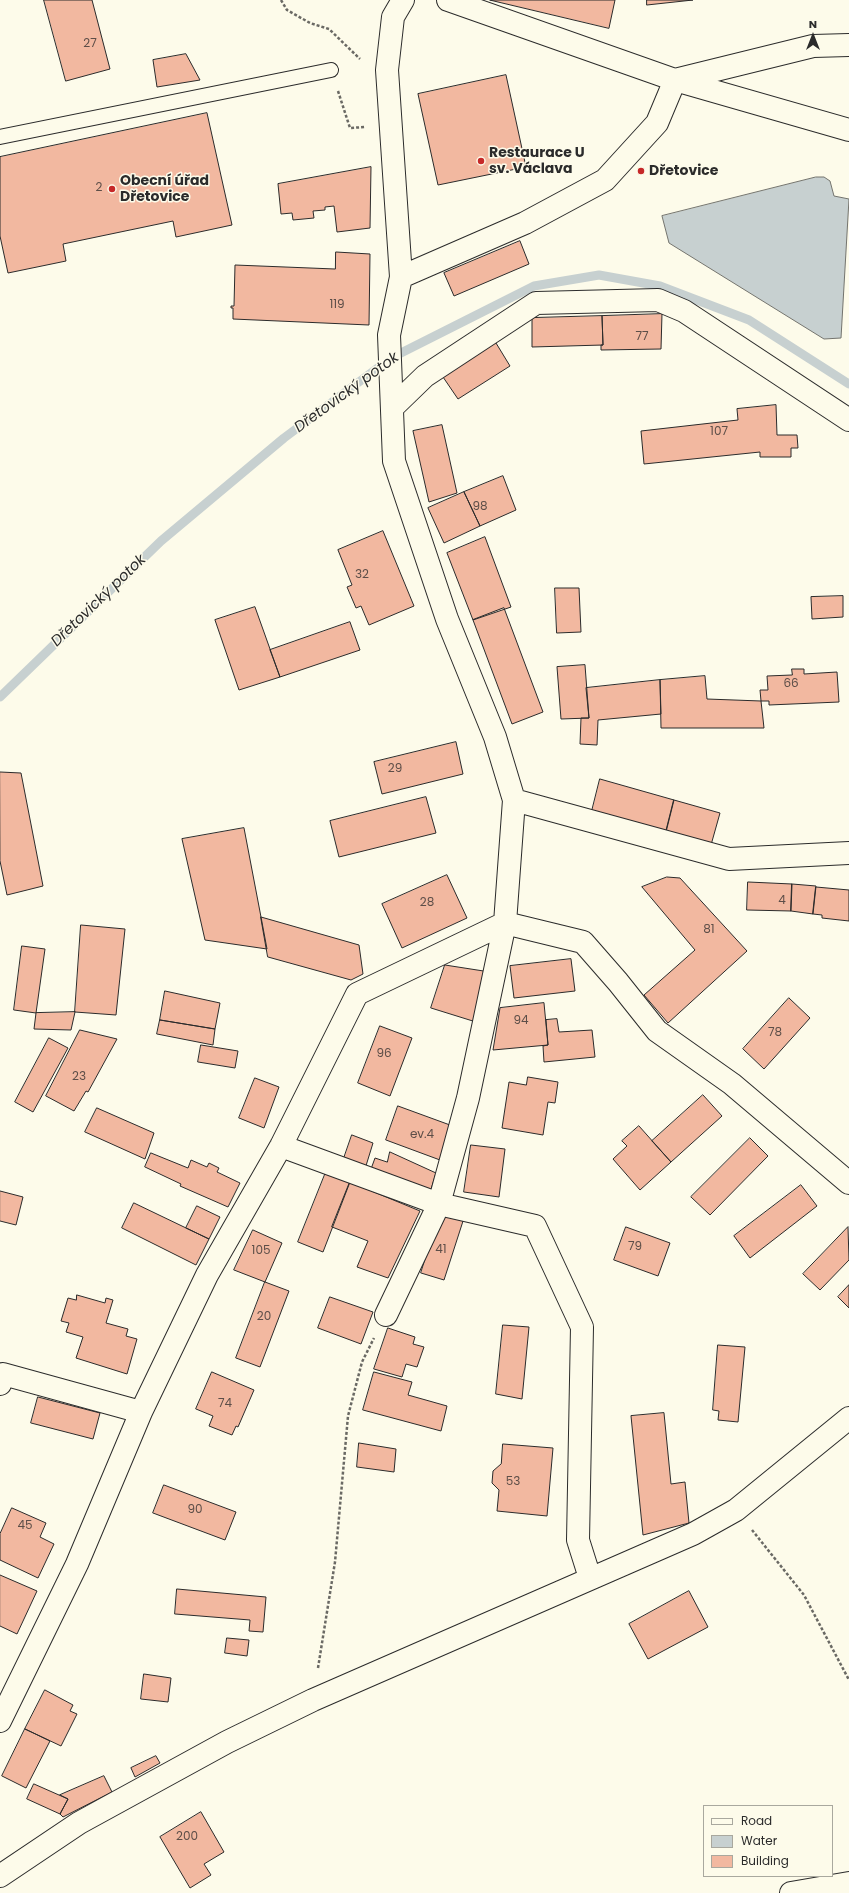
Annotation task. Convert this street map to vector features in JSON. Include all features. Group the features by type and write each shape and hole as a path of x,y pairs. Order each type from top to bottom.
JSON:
{"street":[{"path":"386,1315 438,1204 468,1098 505,923 514,800 495,736 447,619 394,461 389,335 401,277 387,70 393,17 403,0"},
{"path":"448,0 675,80 849,130"},
{"path":"675,80 813,46 849,45"},
{"path":"401,277 525,223 605,180 657,123 675,80"},
{"path":"392,406 425,376 536,303 658,300 684,311 849,420"},
{"path":"514,800 729,859 849,853"},
{"path":"0,1721 77,1564 141,1412 207,1275 282,1146 357,994 505,923 583,942 618,982 657,1031 732,1084 849,1183"},
{"path":"282,1146 438,1204 535,1226 582,1328 578,1540 590,1578"},
{"path":"0,1384 3,1374 141,1412"},
{"path":"0,1876 79,1823 227,1742 313,1700 590,1578 694,1534 736,1510 849,1418"},
{"path":"791,1893 849,1883"}],"lane":[{"path":"0,138 331,70"}],"path":[{"path":"281,0 287,10 310,23 329,29 359,57 365,71 387,70"},
{"path":"331,70 350,128 371,126"},
{"path":"313,1700 335,1562 348,1416 362,1362 386,1315"},
{"path":"736,1510 804,1595 849,1680"}],"water":[{"path":"816,177 824,177 830,181 834,196 849,199 841,338 824,339 669,243 662,216"}],"building":[{"path":"44,0 92,0 110,69 66,81"},
{"path":"490,0 615,0 609,28"},
{"path":"647,0 693,0 647,5"},
{"path":"186,54 200,80 157,87 153,60"},
{"path":"506,75 526,167 438,185 418,94"},
{"name":"Obecní úřad Dřetovice","path":"207,113 232,225 176,237 173,221 63,244 66,261 8,273 0,236 0,157"},
{"path":"371,167 370,228 337,232 334,206 325,207 325,210 313,211 314,218 293,220 292,213 281,214 278,184"},
{"path":"520,241 529,264 454,296 444,273"},
{"path":"336,252 370,254 369,325 233,319 233,308 231,308 231,306 234,306 235,265 335,269"},
{"path":"662,314 661,349 601,350 601,345 603,345 602,316"},
{"path":"602,316 603,345 532,347 532,318"},
{"path":"496,343 510,366 458,399 443,377"},
{"path":"776,405 777,435 797,435 798,448 791,448 791,457 760,457 760,452 644,464 641,431 738,420 737,409"},
{"path":"442,425 457,493 429,502 413,431"},
{"path":"503,476 516,510 480,526 464,492"},
{"path":"464,492 480,526 444,543 428,508"},
{"path":"383,531 414,606 369,625 361,606 356,608 347,587 352,585 338,550"},
{"path":"485,537 511,607 473,620 447,553"},
{"path":"555,588 579,588 581,632 557,633"},
{"path":"843,596 843,617 812,619 811,597"},
{"path":"255,607 280,677 239,690 215,620"},
{"path":"504,608 543,712 512,724 473,620"},
{"path":"350,622 360,650 280,677 270,650"},
{"path":"585,665 589,718 561,719 557,667"},
{"path":"792,669 804,669 804,674 837,672 839,702 769,705 769,701 761,701 760,690 768,690 767,676 792,675"},
{"path":"705,676 707,699 761,701 764,728 661,728 660,680"},
{"path":"660,680 661,714 598,720 597,745 580,744 581,718 589,718 586,688"},
{"path":"456,742 463,774 382,794 374,762"},
{"path":"0,772 21,773 43,886 7,895 0,861"},
{"path":"600,779 674,800 666,832 592,811"},
{"path":"426,797 436,833 339,857 330,821"},
{"path":"674,800 720,813 711,845 666,832"},
{"path":"244,828 267,949 205,940 182,839"},
{"path":"447,875 467,918 402,948 382,904"},
{"path":"667,877 680,878 747,951 668,1023 644,995 695,950 642,887"},
{"path":"748,882 792,884 791,911 747,910"},
{"path":"792,884 816,886 813,914 791,911"},
{"path":"816,887 849,890 849,921 822,918 822,915 813,914"},
{"path":"261,917 359,945 363,974 351,980 268,957"},
{"path":"81,925 125,929 116,1015 75,1012"},
{"path":"22,946 45,949 36,1013 14,1010"},
{"path":"571,959 575,991 514,998 510,966"},
{"path":"445,965 490,972 476,1022 431,1008"},
{"path":"165,991 220,1003 215,1029 160,1020"},
{"path":"789,998 810,1018 764,1069 743,1049"},
{"path":"544,1003 548,1045 493,1050 500,1008"},
{"path":"75,1012 71,1030 34,1029 36,1013"},
{"path":"557,1019 559,1032 592,1030 595,1057 544,1062 543,1046 548,1045 546,1020"},
{"path":"160,1020 215,1029 213,1045 157,1034"},
{"path":"380,1026 412,1038 390,1096 358,1083"},
{"path":"80,1030 117,1039 88,1092 86,1091 74,1111 46,1096"},
{"path":"49,1038 68,1048 33,1112 15,1102"},
{"path":"201,1045 238,1051 235,1068 198,1062"},
{"path":"528,1077 558,1082 555,1103 548,1102 543,1135 502,1128 509,1082 526,1085"},
{"path":"255,1078 279,1087 264,1128 239,1118"},
{"path":"703,1095 722,1116 671,1162 652,1141"},
{"path":"398,1106 450,1125 440,1160 386,1140"},
{"path":"97,1108 154,1133 145,1159 85,1132"},
{"path":"639,1126 671,1162 640,1190 613,1159 627,1146 622,1141"},
{"path":"352,1135 373,1143 365,1169 343,1161"},
{"path":"750,1138 768,1156 710,1215 691,1197"},
{"path":"471,1145 505,1149 499,1197 464,1192"},
{"path":"390,1152 436,1173 429,1196 371,1169 375,1158 387,1162"},
{"path":"151,1153 188,1168 191,1160 207,1167 209,1163 219,1168 217,1172 240,1183 228,1207 180,1186 181,1184 145,1167"},
{"path":"326,1172 350,1182 323,1252 298,1242"},
{"path":"350,1182 420,1211 388,1278 357,1267 368,1241 332,1227"},
{"path":"801,1185 817,1206 750,1258 734,1236"},
{"path":"0,1191 23,1197 16,1225 0,1221"},
{"path":"134,1203 209,1239 196,1265 122,1228"},
{"path":"197,1206 220,1217 209,1239 186,1228"},
{"path":"441,1211 464,1218 444,1280 421,1273"},
{"path":"626,1227 670,1243 658,1276 614,1260"},
{"path":"848,1227 849,1260 820,1290 803,1274"},
{"path":"253,1230 282,1243 265,1282 234,1270"},
{"path":"265,1282 289,1291 260,1367 236,1358"},
{"path":"849,1285 849,1308 838,1297"},
{"path":"77,1295 105,1303 106,1298 113,1300 106,1323 128,1329 126,1336 137,1339 127,1374 76,1358 83,1337 66,1332 69,1323 61,1321 68,1298 76,1300"},
{"path":"330,1297 373,1312 361,1344 318,1328"},
{"path":"503,1325 529,1327 522,1399 496,1394"},
{"path":"388,1328 415,1337 413,1344 424,1347 417,1367 406,1364 402,1377 374,1369"},
{"path":"718,1345 745,1347 738,1422 718,1420 719,1411 713,1410"},
{"path":"212,1372 254,1390 238,1427 236,1426 232,1435 209,1426 213,1416 196,1409"},
{"path":"374,1372 412,1382 408,1395 447,1406 441,1431 363,1410"},
{"path":"38,1397 100,1413 93,1439 31,1423"},
{"path":"664,1413 671,1484 685,1482 689,1523 643,1535 631,1416"},
{"path":"359,1443 396,1449 394,1472 357,1467"},
{"path":"503,1444 553,1448 547,1516 497,1511 499,1490 492,1483 493,1471 501,1464"},
{"path":"164,1485 236,1512 225,1540 153,1513"},
{"path":"12,1508 46,1523 40,1537 54,1544 38,1578 0,1560 0,1534"},
{"path":"0,1575 37,1591 17,1634 0,1626"},
{"path":"177,1589 266,1597 263,1632 249,1631 250,1620 175,1614"},
{"path":"689,1591 708,1627 648,1659 629,1624"},
{"path":"227,1638 249,1640 247,1656 225,1653"},
{"path":"144,1674 171,1678 168,1702 141,1699"},
{"path":"45,1690 73,1705 70,1711 77,1714 61,1746 25,1729"},
{"path":"25,1729 50,1741 26,1788 2,1776"},
{"path":"156,1756 160,1763 135,1777 131,1768"},
{"path":"104,1776 112,1792 63,1817 60,1814 68,1799 60,1795"},
{"path":"34,1784 68,1799 60,1814 27,1799"},
{"path":"201,1812 224,1852 204,1864 211,1875 190,1888 160,1837"}],"waterway":[{"name":"Dřetovický potok","path":"0,697 161,541 284,438 391,358 534,286 599,275 660,286 749,320 849,384"}],"place":[{"name":"Restaurace U sv. Václava","path":"481,161"},
{"name":"Dřetovice","path":"641,171"},
{"name":"Obecní úřad Dřetovice","path":"112,189"}]}
